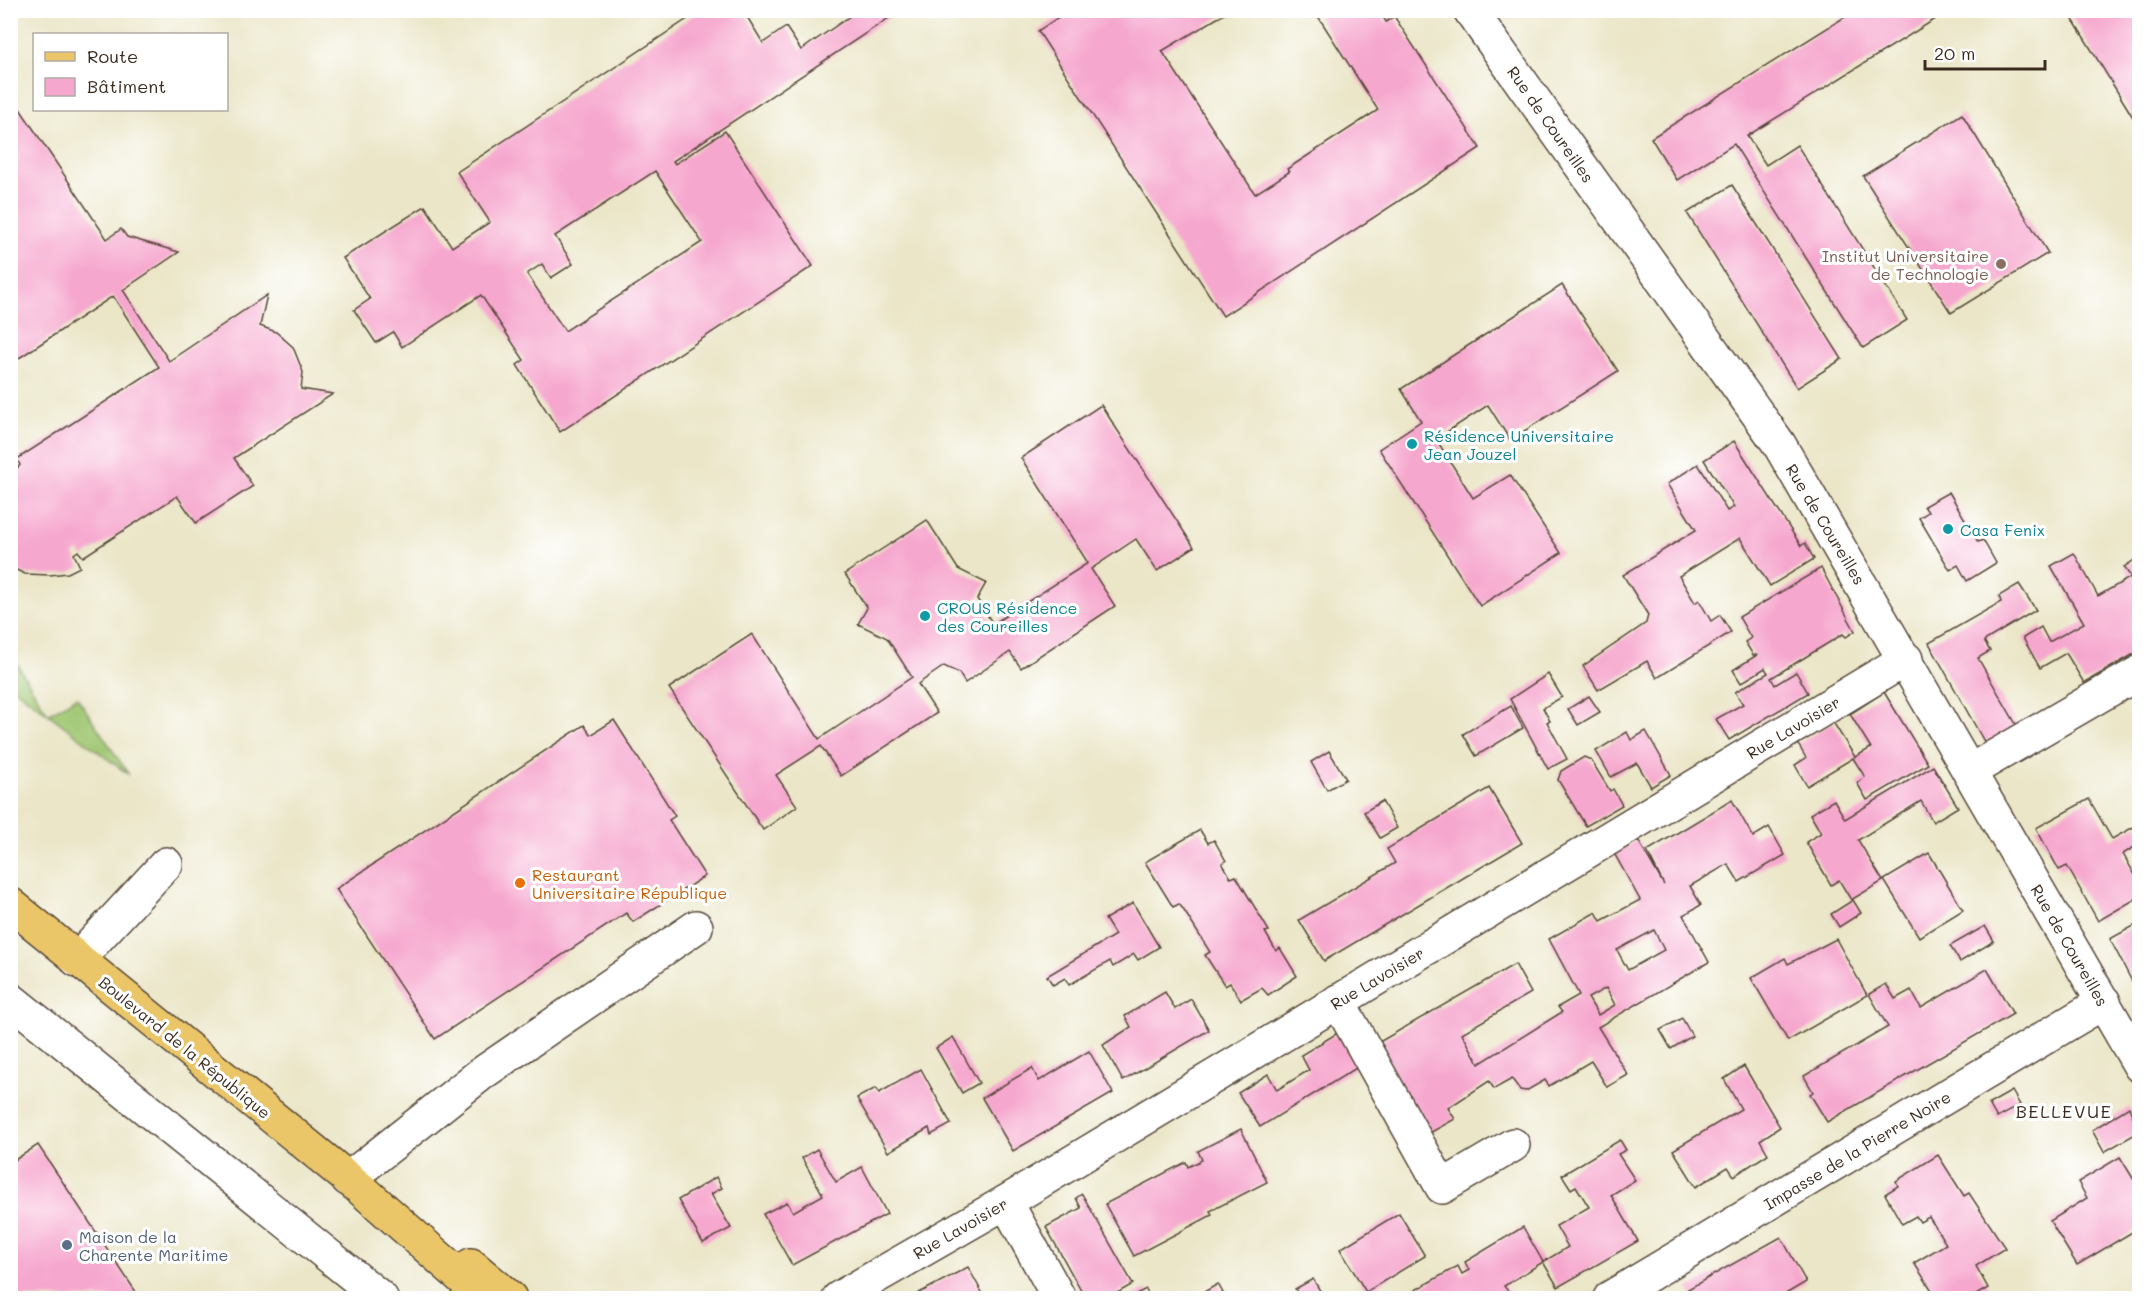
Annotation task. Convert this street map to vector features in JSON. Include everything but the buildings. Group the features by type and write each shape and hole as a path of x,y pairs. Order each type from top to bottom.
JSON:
{"main road":[{"name":"Boulevard de la République","path":"10,904 355,1184 469,1284 482,1299"},
{"name":"Boulevard de la République","path":"355,1184 466,1261 510,1299"}],"street":[{"name":"Rue de Coureilles","path":"1470,10 1779,444 1906,659 2139,1066"},
{"name":"Rue Lavoisier","path":"842,1297 1006,1202 1906,659"},
{"path":"1970,771 2139,672"},
{"path":"77,960 166,864"},
{"path":"355,1184 481,1074 696,927"},
{"path":"10,999 381,1299"},
{"path":"1338,1001 1442,1187 1513,1145"},
{"name":"Impasse de la Pierre Noire","path":"1610,1299 2103,1002"},
{"path":"1006,1202 1059,1299"}],"green space":[{"path":"11,655 48,714 11,686"},
{"path":"77,697 129,775 48,714"}],"place":[{"name":"Institut Universitaire de Technologie","path":"2001,264"},
{"name":"Résidence Universitaire Jean Jouzel","path":"1412,444"},
{"name":"Casa Fenix","path":"1948,529"},
{"name":"CROUS Résidence des Coureilles","path":"925,616"},
{"name":"Restaurant Universitaire République","path":"520,883"},
{"name":"Maison de la Charente Maritime","path":"67,1245"}],"district":[{"name":"BELLEVUE","path":"2064,1111"}]}
